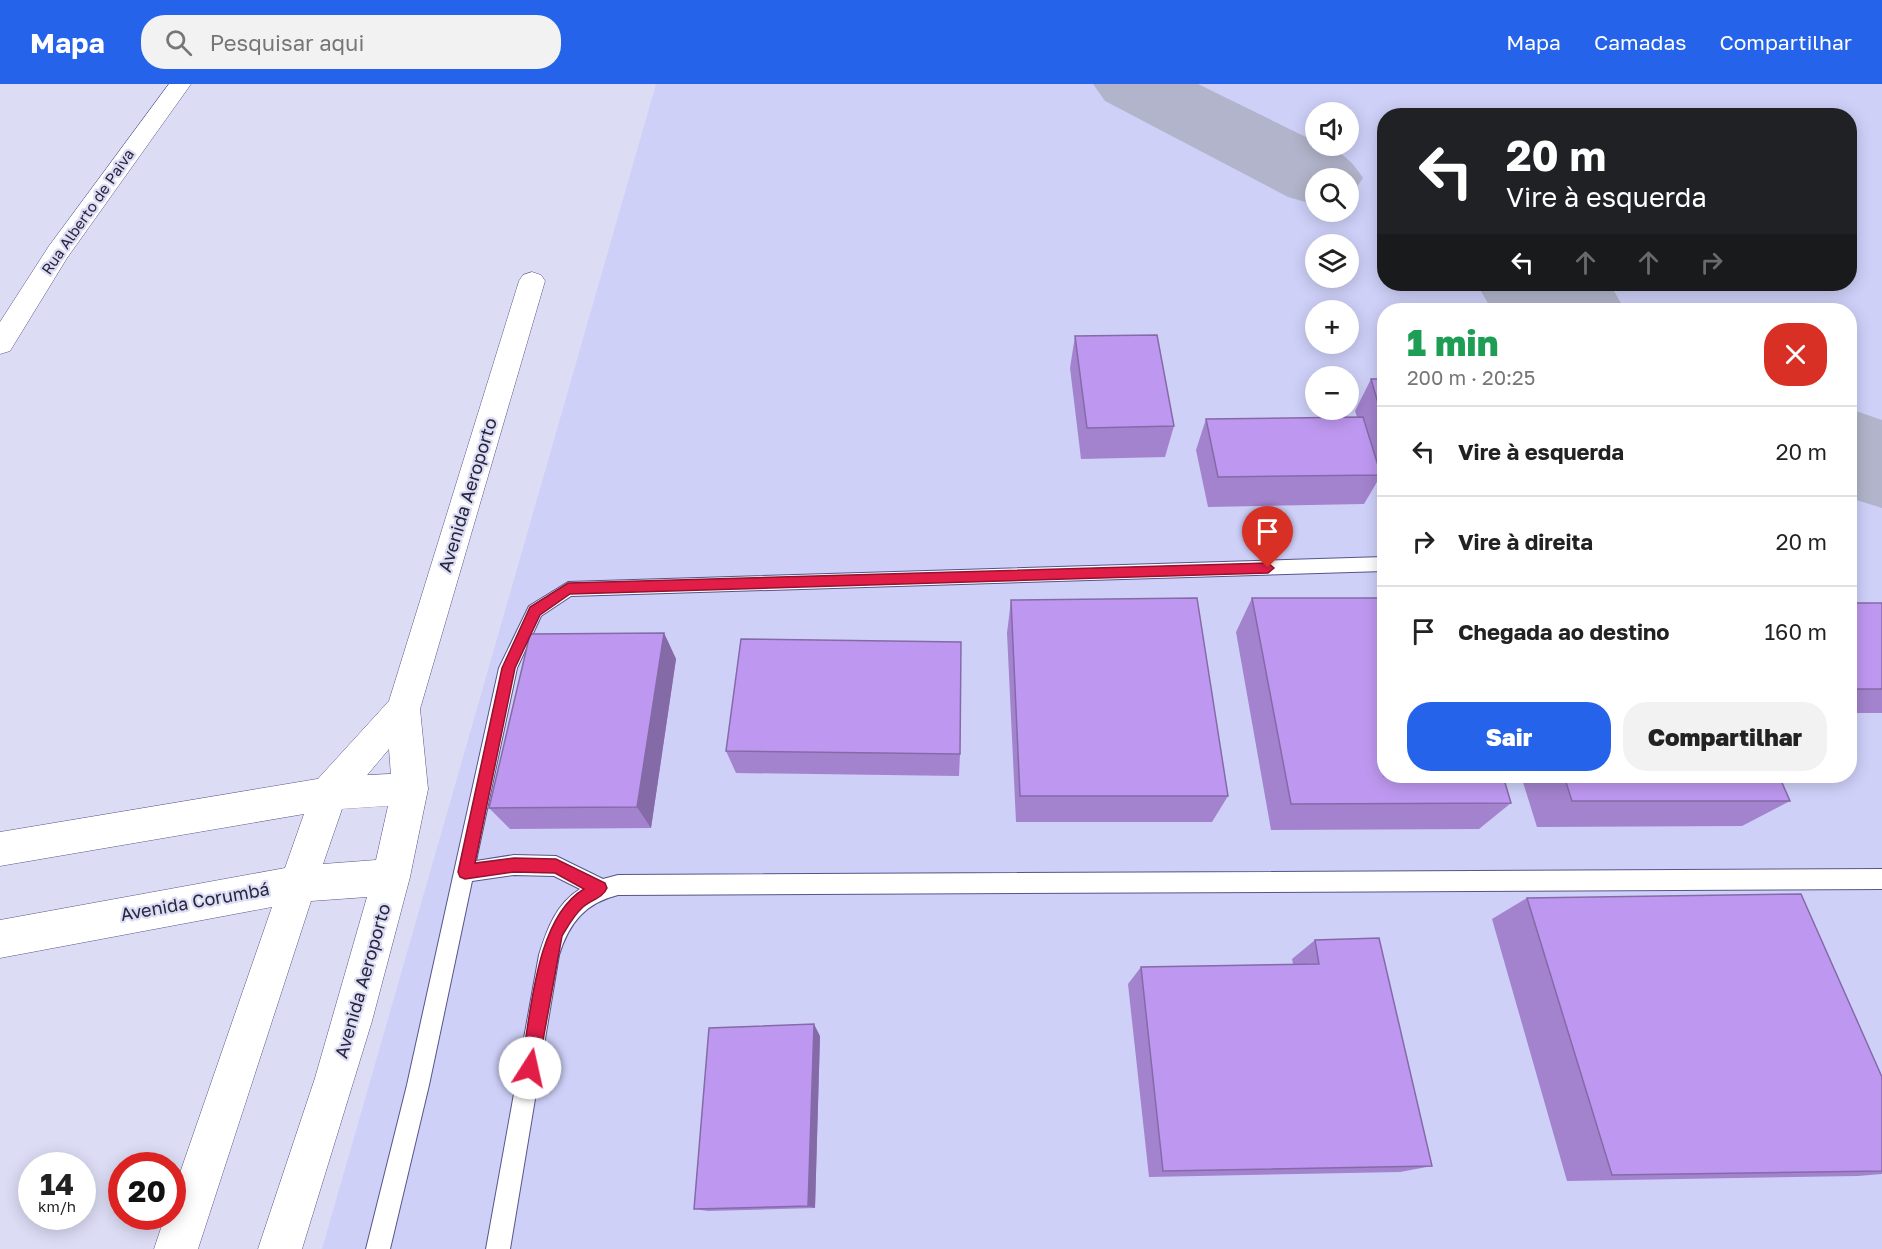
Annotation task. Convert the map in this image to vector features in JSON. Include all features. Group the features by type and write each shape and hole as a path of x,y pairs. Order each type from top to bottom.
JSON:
{"main road":[{"name":"Rua Alberto de Paiva","path":"0,344 58,252 180,84"},
{"name":"Avenida Aeroporto","path":"280,1249 327,1109 392,877 410,789 403,709 532,280"},
{"path":"176,1249 329,793 403,709"},
{"path":"0,849 329,793 410,789"},
{"name":"Avenida Corumbá","path":"0,939 299,884 392,877"}],"lane":[{"path":"378,1249 418,1085 508,668 535,611 568,589 1377,564"},
{"path":"465,872 514,865 556,866 599,888"},
{"path":"498,1249 549,955 555,934 565,916 579,900 599,888 618,885 1882,879"}],"shaded area":[{"path":"656,84 1882,84 1882,1249 322,1249"}],"building":[{"path":"1157,335 1174,426 1087,428 1075,336"},
{"path":"1371,379 1377,379 1377,400"},
{"path":"1359,417 1363,417 1377,462 1377,475 1218,477 1206,419 1305,418 1305,420 1359,420"},
{"path":"1197,598 1228,796 1020,796 1011,600"},
{"path":"1252,598 1377,598 1377,783 1505,783 1511,803 1291,804"},
{"path":"1857,603 1882,603 1882,689 1857,689"},
{"path":"664,633 637,807 489,808 530,634"},
{"path":"741,639 961,642 960,754 726,751"},
{"path":"1566,783 1782,783 1790,801 1572,801"},
{"path":"1801,894 1882,1077 1882,1171 1612,1175 1527,898"},
{"path":"1379,938 1432,1166 1163,1171 1141,967 1319,964 1315,940"},
{"path":"814,1024 808,1206 694,1209 709,1028"}],"taxiway":[{"path":"1134,84 1305,171"},
{"path":"1538,291 1563,303"},
{"path":"1857,454 1882,467"}],"route":[{"path":"530,1068 549,955 555,934 565,916 579,900 599,888 556,866 514,865 465,872 508,668 535,611 568,589 1268,568"}]}
